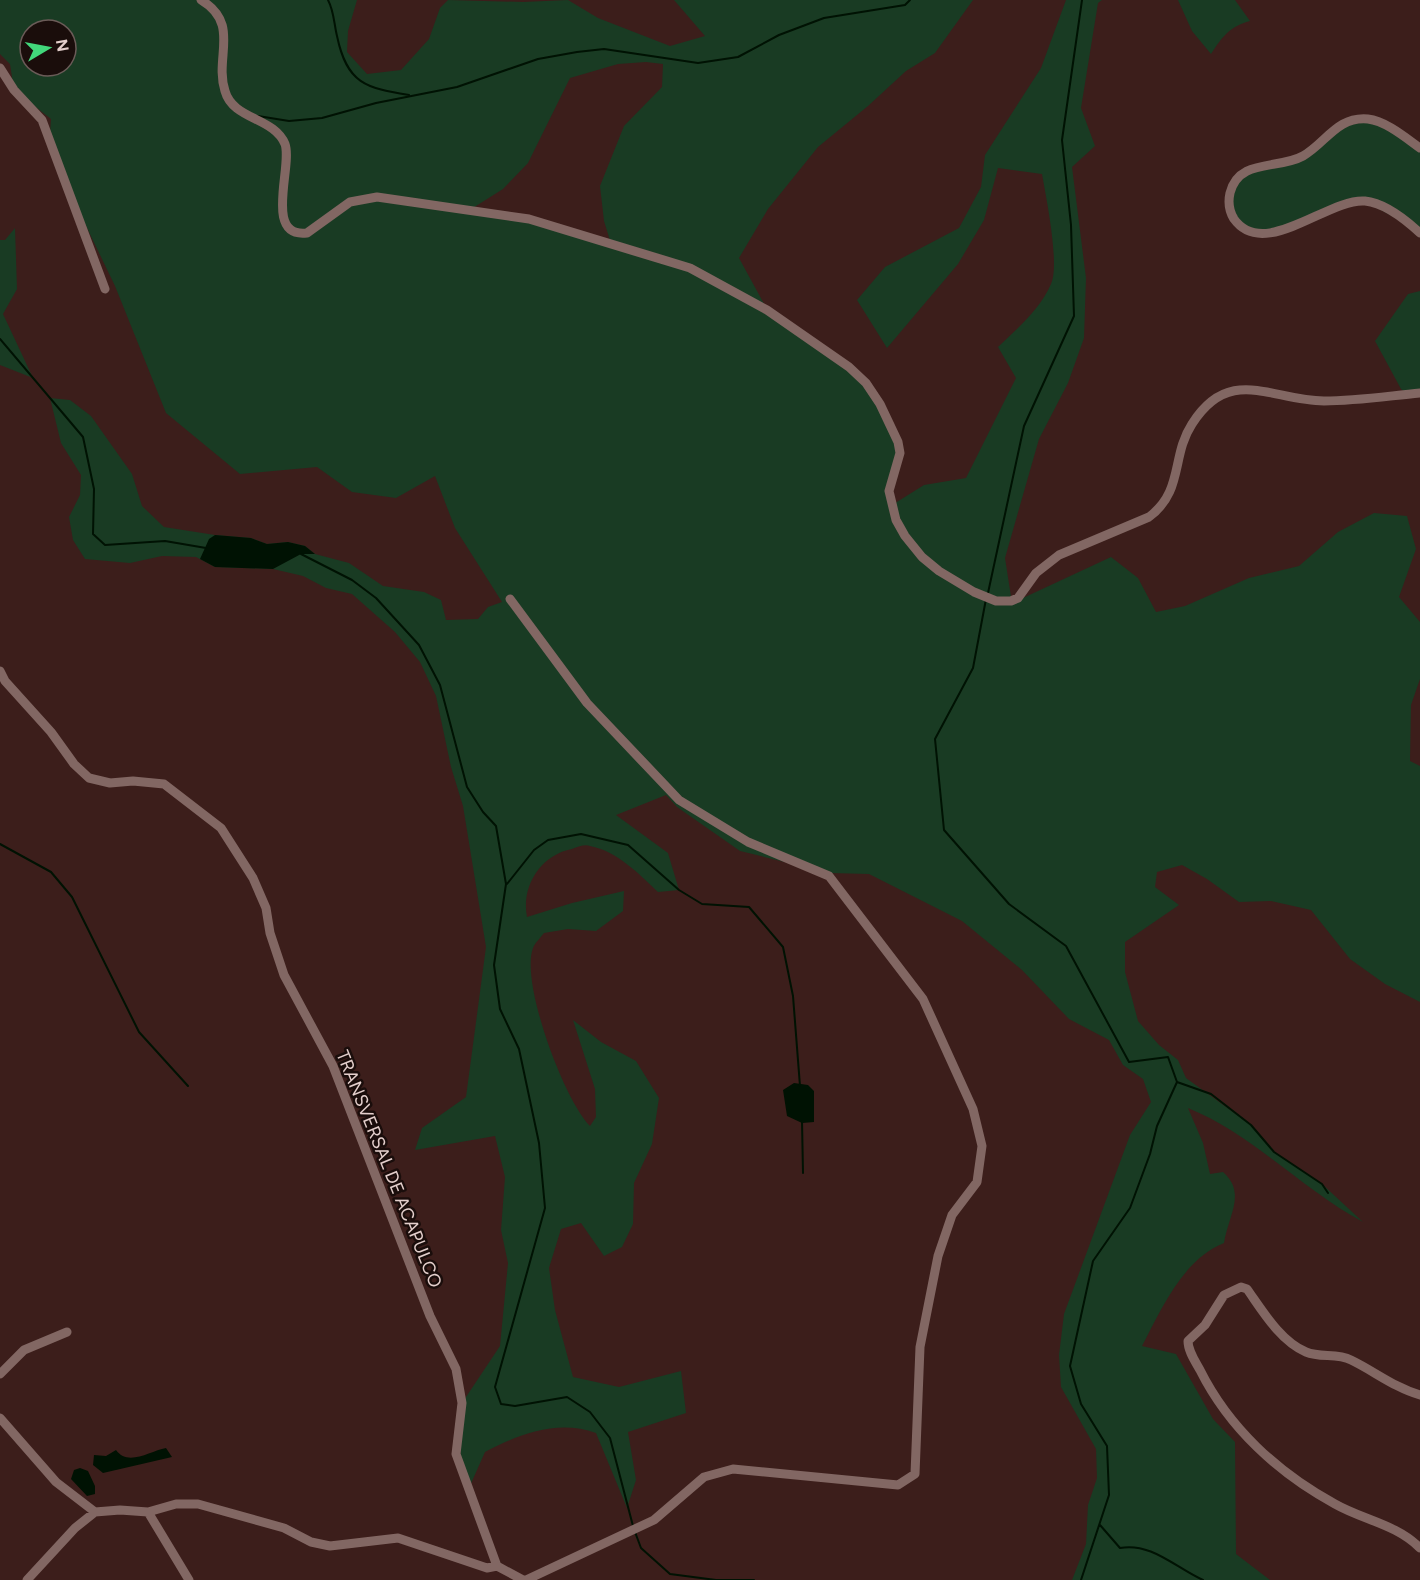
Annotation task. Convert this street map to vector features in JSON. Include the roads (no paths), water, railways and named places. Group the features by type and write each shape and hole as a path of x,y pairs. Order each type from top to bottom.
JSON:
{"street":[{"path":"201,0 212,7 223,28 226,49 222,76 229,100 242,112 271,128 285,143 288,156 282,210 287,226 294,232 307,233 350,202 377,197 529,219 690,268 766,310 849,367 866,383 880,404 898,442 898,461 890,481 889,491 896,520 905,536 922,557 939,571 974,592 996,601 1011,602 1018,598 1036,573 1059,555 1149,517 1160,509 1173,487 1191,425 1211,402 1224,393 1257,388 1321,401 1420,393"},
{"path":"0,68 14,90 42,120 105,289"},
{"path":"1420,148 1370,119 1345,123 1330,131 1312,149 1292,162 1257,166 1242,173 1232,188 1229,207 1238,224 1246,229 1267,233 1294,228 1333,207 1367,201 1398,215 1420,233"},
{"path":"27,1580 75,1528 95,1512 120,1510 148,1512 176,1504 198,1504 284,1528 311,1542 330,1546 398,1538 471,1564 491,1569 497,1566 525,1580 654,1520 704,1477 733,1469 898,1485 915,1474 920,1347 934,1279 952,1215 977,1182 982,1146 973,1109 923,999 829,876 748,842 679,800 587,703 510,599"},
{"name":"TRANSVERSAL DE ACAPULCO","path":"0,671 5,681 74,764 89,778 110,783 133,781 164,784 221,828 253,878 266,908 270,933 284,975 333,1066 423,1298 456,1369 462,1403 456,1454 496,1557 497,1566"},
{"path":"1420,1395 1404,1390 1374,1371 1347,1358 1307,1353 1282,1334 1247,1288 1241,1287 1224,1295 1205,1325 1188,1341 1196,1364 1220,1406 1244,1435 1275,1463 1337,1506 1385,1524 1420,1548"},
{"path":"0,1374 24,1350 67,1332"},
{"path":"0,1418 56,1482 95,1512"},
{"path":"148,1512 189,1580"}],"waterway":[{"path":"328,0 341,52 353,74 370,86 409,95"},
{"path":"258,116 289,121 322,118 376,103 457,87 538,59 577,52 604,49 698,63 738,57 779,35 824,18 905,5 910,0"},
{"path":"988,593 1024,426 1074,316 1071,225 1062,140 1082,0"},
{"path":"0,339 83,437 94,489 93,534 105,545 165,541 206,548"},
{"path":"301,554 352,580 376,598 419,645 440,685 467,787 483,812 496,826 506,884 494,965 500,1009 519,1049 539,1143 545,1208 495,1387 501,1404 515,1406 567,1397 590,1412 610,1438 633,1526"},
{"path":"986,599 973,668 935,739 944,830 1009,904 1066,946 1129,1062 1168,1057 1177,1082 1157,1126 1150,1154 1130,1208 1093,1261 1070,1366 1081,1404 1107,1446 1109,1495 1081,1580"},
{"path":"507,884 534,850 548,840 581,834 628,845 679,890 702,904 749,907 783,947 793,996 800,1086"},
{"path":"0,844 51,872 72,897 139,1032 188,1086"},
{"path":"1177,1082 1211,1094 1251,1125 1274,1152 1322,1184 1328,1193"},
{"path":"802,1121 803,1173"},
{"path":"1100,1525 1120,1548 1131,1547 1153,1552 1203,1580"},
{"path":"635,1532 641,1548 670,1574 716,1580 754,1580"}]}
